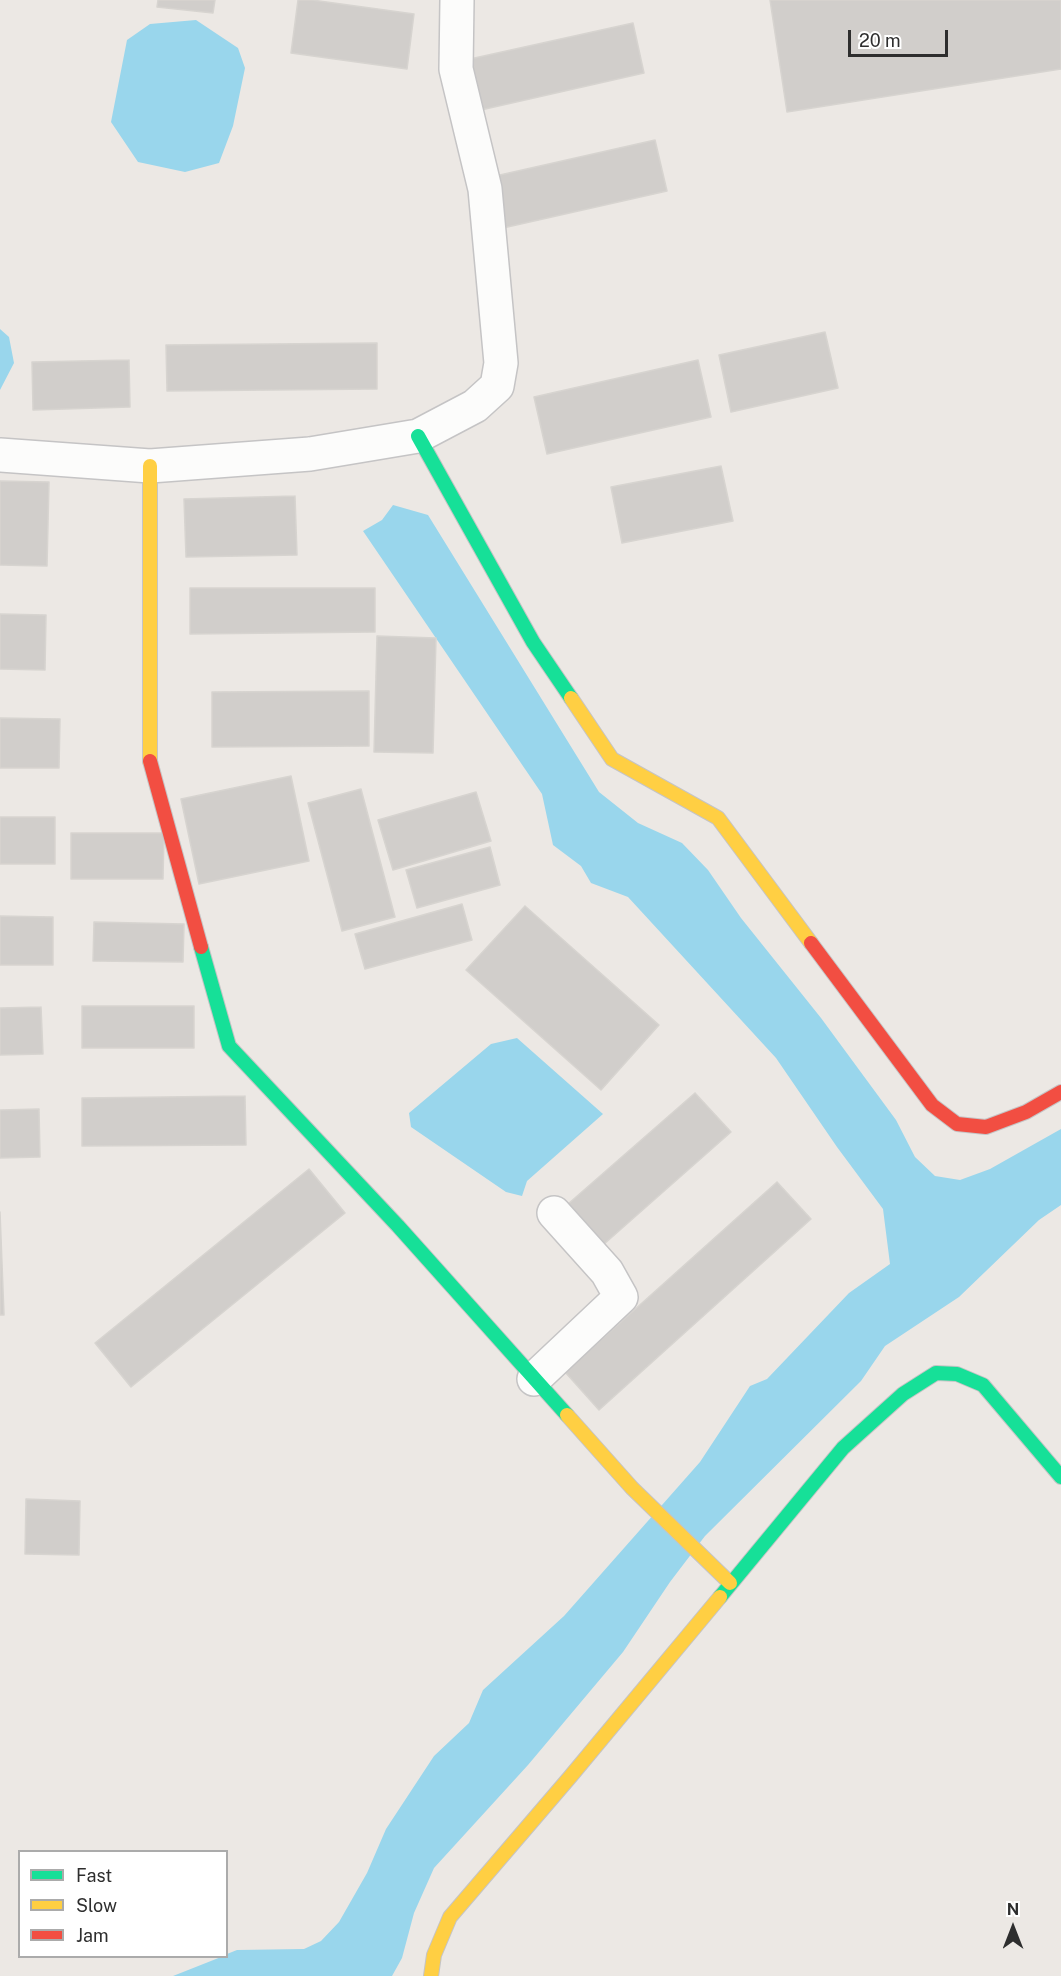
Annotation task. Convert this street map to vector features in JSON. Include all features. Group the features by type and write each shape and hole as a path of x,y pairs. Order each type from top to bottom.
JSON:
{"street":[{"path":"0,455 150,466 310,454 418,436 475,406 497,386 501,363 485,189 456,69 457,0"},
{"path":"418,436 533,642 612,759 718,818 932,1105 957,1124 986,1127 1026,1112 1061,1092"},
{"path":"150,466 150,764 229,1046 398,1226 632,1488 730,1583"},
{"path":"534,1378 621,1297 607,1272 554,1213"},
{"path":"431,1976 434,1954 450,1917 570,1777 843,1448 903,1394 936,1373 957,1374 983,1385 1061,1477"}],"water":[{"path":"196,20 238,48 245,68 233,126 219,163 185,172 138,162 111,122 127,40 150,24"},
{"path":"0,329 9,337 14,363 0,390"},
{"path":"393,505 428,515 599,792 638,823 682,843 708,870 741,918 821,1018 896,1120 915,1157 935,1176 960,1180 990,1169 1061,1129 1061,1205 1039,1220 959,1297 885,1346 861,1381 705,1536 670,1582 623,1652 528,1765 434,1868 414,1913 402,1958 392,1976 173,1976 218,1958 228,1958 228,1954 237,1950 304,1949 321,1941 339,1922 367,1873 386,1829 434,1756 469,1723 483,1690 564,1616 700,1462 750,1386 767,1379 849,1293 890,1264 883,1209 776,1058 628,897 591,883 581,866 553,845 542,794 363,531 382,520"},
{"path":"517,1038 603,1114 527,1181 522,1196 506,1192 411,1127 409,1113 491,1044"}],"building":[{"path":"158,0 215,0 213,13 157,7"},
{"path":"298,0 414,14 407,69 291,53"},
{"path":"770,0 1061,0 1061,69 787,112"},
{"path":"633,23 644,73 481,110 470,59"},
{"path":"655,140 667,191 503,228 491,177"},
{"path":"825,332 838,388 731,412 719,355"},
{"path":"377,343 377,389 167,391 166,345"},
{"path":"129,360 130,407 33,410 32,362"},
{"path":"698,360 711,417 547,454 534,397"},
{"path":"721,466 733,521 622,543 611,487"},
{"path":"0,481 49,482 47,566 0,565"},
{"path":"295,496 297,555 186,557 184,499"},
{"path":"190,588 375,588 375,632 190,634"},
{"path":"0,614 46,615 45,670 0,669"},
{"path":"377,636 436,638 433,753 374,752"},
{"path":"369,691 369,746 212,747 212,692"},
{"path":"0,718 60,719 59,768 0,768"},
{"path":"291,776 309,861 199,884 181,799"},
{"path":"361,789 395,917 342,931 308,803"},
{"path":"476,792 491,841 393,870 378,820"},
{"path":"0,817 55,817 55,864 0,864"},
{"path":"71,833 164,833 163,879 71,879"},
{"path":"490,847 500,885 417,908 406,870"},
{"path":"462,904 472,940 365,969 355,934"},
{"path":"525,906 659,1025 601,1090 466,970"},
{"path":"0,916 53,917 53,965 0,965"},
{"path":"94,922 184,924 183,962 93,961"},
{"path":"82,1006 194,1006 194,1048 82,1048"},
{"path":"41,1007 43,1054 0,1055 0,1008"},
{"path":"695,1093 731,1132 603,1245 568,1204"},
{"path":"245,1096 246,1145 82,1146 82,1098"},
{"path":"39,1109 40,1157 0,1158 0,1110"},
{"path":"309,1169 345,1213 131,1387 95,1343"},
{"path":"777,1182 811,1219 599,1410 565,1372"},
{"path":"0,1212 4,1315 0,1315"},
{"path":"26,1499 80,1501 79,1555 25,1554"}],"traffic: fast":[{"path":"418,436 533,642 571,698"},
{"path":"201,947 229,1046 398,1226 567,1415"},
{"path":"720,1597 843,1448 903,1394 936,1373 957,1374 983,1385 1061,1477"}],"traffic: slow":[{"path":"150,466 150,761"},
{"path":"571,698 612,759 718,818 811,943"},
{"path":"567,1415 632,1488 730,1583"},
{"path":"431,1976 434,1955 450,1917 720,1597"}],"traffic: jam":[{"path":"150,761 201,947"},
{"path":"811,943 932,1105 957,1124 986,1127 1026,1112 1061,1092"}]}
